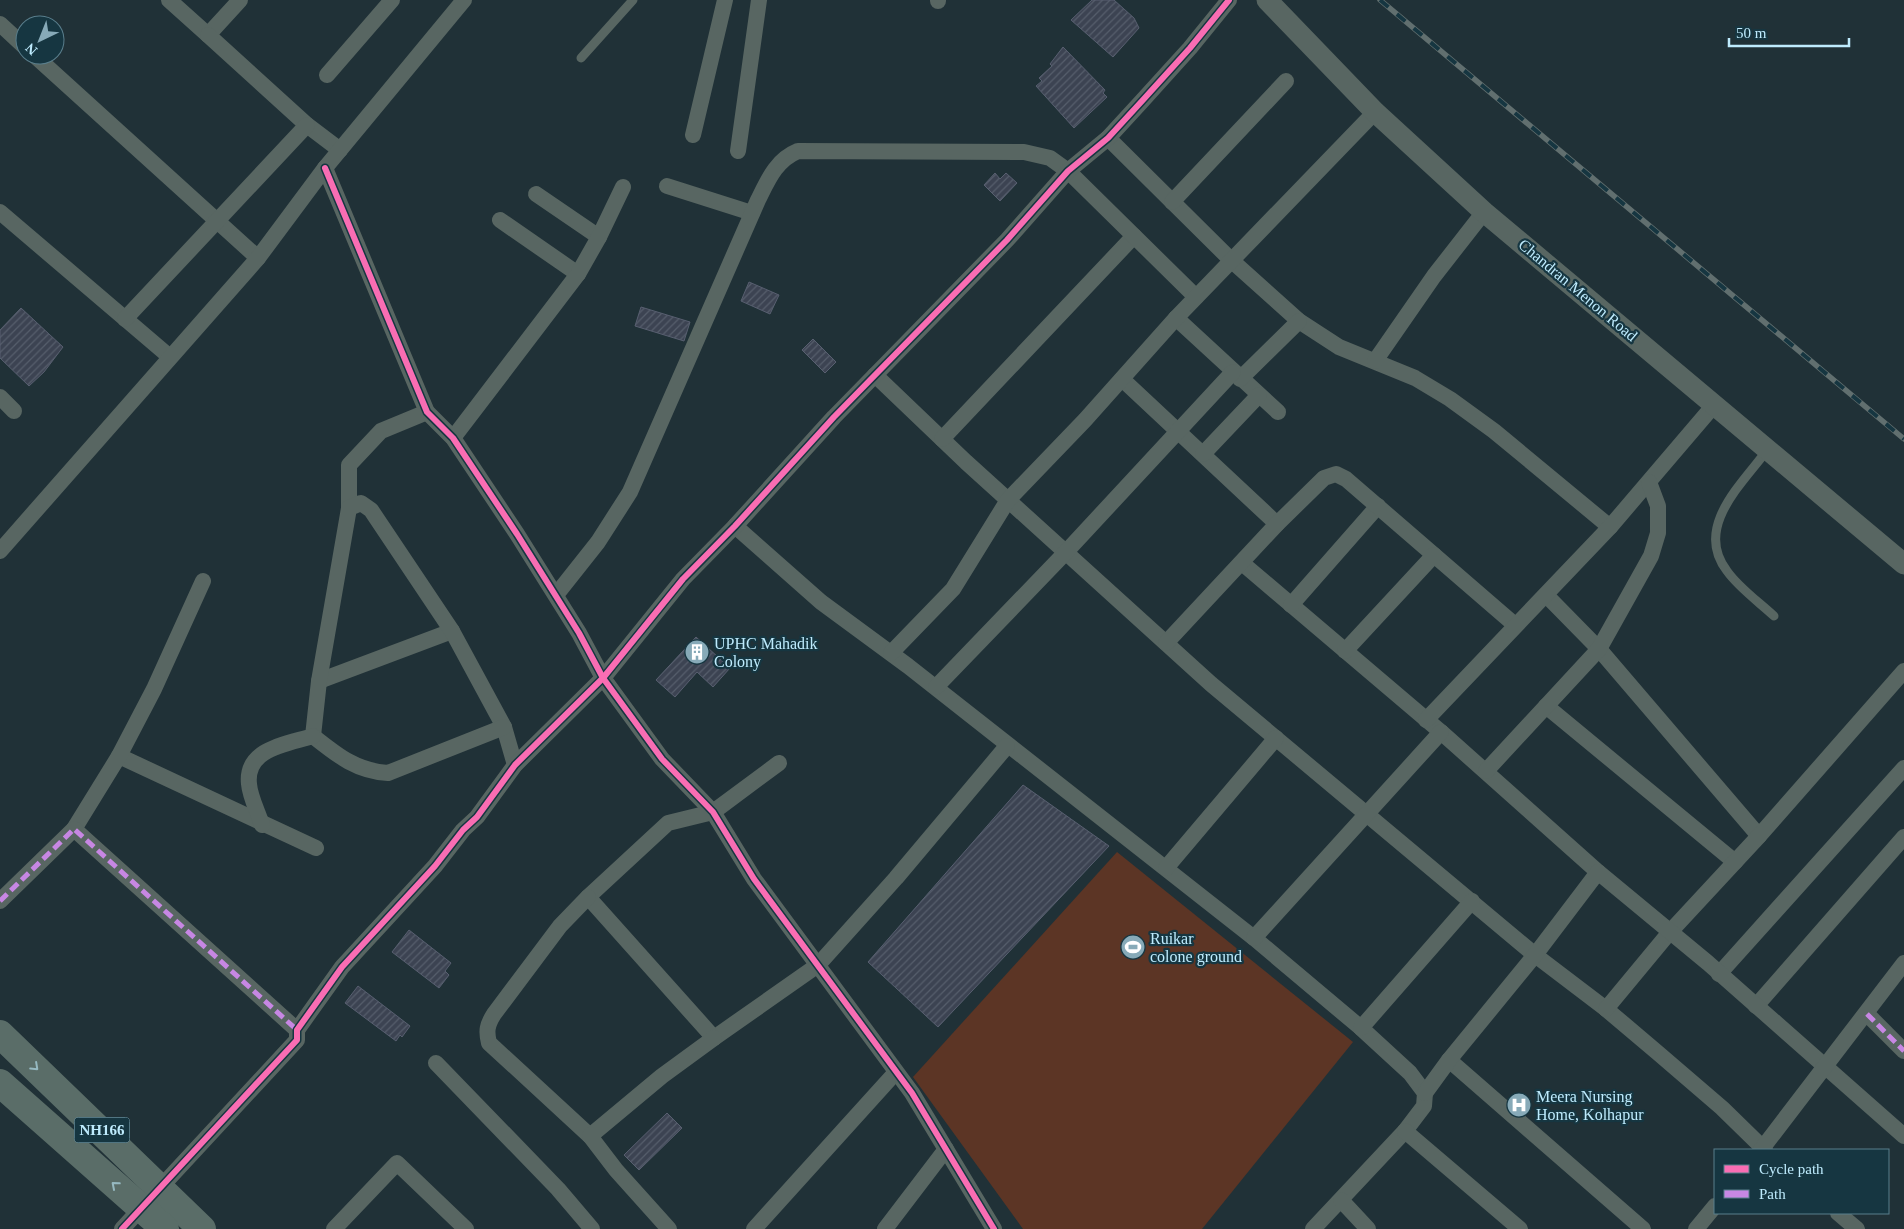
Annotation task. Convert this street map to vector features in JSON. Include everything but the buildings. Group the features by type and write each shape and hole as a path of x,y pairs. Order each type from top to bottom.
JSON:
{"highway":[{"name":"NH166","path":"0,1034 202,1229"},
{"name":"NH166","path":"0,1083 165,1229"}],"street":[{"path":"169,0 307,125 340,150"},
{"path":"208,35 240,0"},
{"path":"327,75 392,0"},
{"path":"0,551 258,258 325,168 464,0"},
{"path":"693,136 725,0"},
{"path":"738,151 759,0"},
{"path":"122,1229 297,1040 297,1030 342,967 435,866 477,817 515,765 603,678 683,579 735,526 802,451 1007,240 1068,171 1108,138 1184,55 1228,0"},
{"name":"Chandran Menon Road","path":"1267,0 1375,112 1484,212 1904,564"},
{"path":"0,24 15,38"},
{"path":"45,65 258,258"},
{"path":"1172,202 1286,81"},
{"path":"892,653 954,588 1008,500 1122,380 1176,318 1375,112"},
{"path":"124,319 307,125"},
{"path":"1108,138 1231,260 1299,321 1339,347 1415,378 1450,399 1494,431 1610,527"},
{"path":"556,595 598,542 630,492 752,213 777,165 787,156 798,151 1024,152 1050,158 1068,171 1196,297"},
{"path":"325,168 427,412 453,438 556,595 603,678 662,759 712,812 754,879 912,1094 994,1229"},
{"path":"667,186 752,213"},
{"path":"453,438 578,274 623,187"},
{"path":"536,194 599,236"},
{"path":"0,212 170,357"},
{"path":"1375,361 1434,276 1484,212"},
{"path":"500,220 578,274"},
{"path":"942,439 1134,236"},
{"path":"1176,318 1278,412"},
{"path":"936,687 1066,552 1178,431 1237,375 1299,321"},
{"path":"876,375 1008,500 1166,643 1276,738 1535,955 1606,1009 1722,1108 1762,1149"},
{"path":"1122,380 1277,524"},
{"path":"1203,454 1259,395"},
{"path":"0,397 14,411"},
{"path":"1426,720 1610,527 1715,404"},
{"path":"313,736 319,681 349,508 349,465 381,430 427,412"},
{"path":"1166,643 1277,524 1330,475 1336,474 1346,479 1515,625"},
{"path":"1486,771 1599,649 1651,556 1658,533 1658,506 1649,482"},
{"path":"349,508 361,503 371,510 452,631 504,727 515,765"},
{"path":"1291,606 1378,506"},
{"path":"735,526 822,602 936,687 1007,746 1254,938 1361,1028 1410,1073 1425,1093"},
{"path":"1346,652 1434,555"},
{"path":"1242,563 1441,732 1598,872 1719,974 1904,1136"},
{"path":"0,901 74,829 119,756 154,689 203,581"},
{"path":"1546,595 1599,649 1759,836"},
{"path":"319,681 452,631"},
{"path":"1606,1009 1669,933 1759,836 1904,671"},
{"path":"1546,706 1735,862"},
{"path":"313,736 347,763 370,772 388,773 504,727"},
{"path":"1254,938 1366,812 1441,732"},
{"path":"262,825 249,784 254,761 260,754 271,749 313,736"},
{"path":"1166,868 1276,738"},
{"path":"590,1136 662,1076 818,965 896,878 1007,746"},
{"path":"119,756 262,825 316,848"},
{"path":"669,1229 616,1170 590,1136 489,1043 486,1034 488,1024 560,926 588,897 668,823 712,812 779,763"},
{"path":"1719,974 1904,768"},
{"path":"74,829 297,1030"},
{"path":"1756,1006 1904,837"},
{"path":"1313,1229 1405,1131 1424,1106 1425,1093 1449,1060 1535,955 1598,872"},
{"path":"588,897 714,1038"},
{"path":"1361,1028 1472,901"},
{"path":"1764,1149 1902,969"},
{"path":"1867,1014 1904,1051"},
{"path":"1449,1060 1643,1229"},
{"path":"436,1063 558,1189 592,1229"},
{"path":"754,1229 896,1072"},
{"path":"1405,1131 1520,1229"},
{"path":"886,1229 946,1148"},
{"path":"334,1229 397,1163 466,1229"},
{"path":"1341,1200 1368,1229"},
{"path":"1696,1229 1714,1207"},
{"path":"1839,1214 1857,1229"}],"lane":[{"path":"580,58 633,0"},
{"path":"1768,449 1720,513 1714,534 1719,556 1726,571 1774,616"}],"shaded area":[{"name":"Ruikar colone ground","path":"1117,852 1353,1042 1202,1229 1023,1229 913,1077"}],"railway":[{"path":"1380,0 1904,439"}],"marked path":[{"path":"0,901 74,829 297,1030"},
{"path":"1867,1014 1904,1051"}],"cycle path":[{"path":"122,1229 297,1040 297,1030 342,967 435,866 463,830 477,817 515,765 603,678 683,579 735,526 834,417 1007,240 1068,171 1108,138 1190,48 1229,0"},
{"path":"325,168 427,412 453,438 517,534 579,633 603,678 662,759 713,812 754,879 912,1093 994,1229"}],"place":[{"name":"UPHC Mahadik Colony","path":"697,652"},
{"name":"Ruikar colone ground","path":"1133,947"},
{"name":"Meera Nursing Home, Kolhapur","path":"1519,1105"}]}
